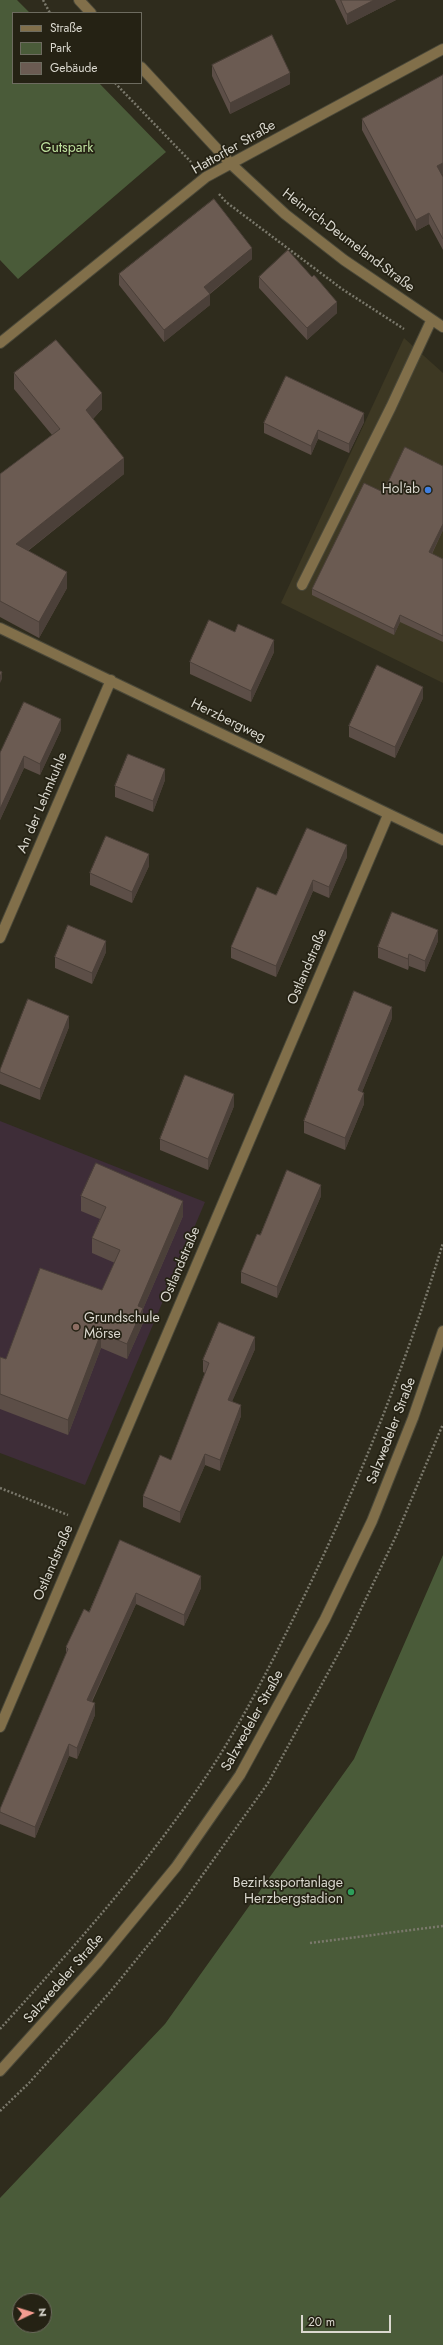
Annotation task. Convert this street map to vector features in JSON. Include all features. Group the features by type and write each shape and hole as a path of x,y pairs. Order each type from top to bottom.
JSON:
{"street":[{"path":"78,0 90,12"},
{"name":"Hattorfer Straße","path":"0,343 206,177 443,49"},
{"name":"Heinrich-Deumeland-Straße","path":"142,68 231,164 285,214 344,260 443,328"},
{"path":"302,585 391,407 431,321"},
{"name":"Herzbergweg","path":"0,628 443,840"},
{"name":"An der Lehmkuhle","path":"0,938 111,680"},
{"name":"Ostlandstraße","path":"0,1727 388,814"},
{"name":"Salzwedeler Straße","path":"0,2071 97,1963 176,1867 240,1776 325,1619 372,1521 413,1418 443,1331"}],"path":[{"path":"43,0 49,12"},
{"path":"0,2029 132,1878 204,1780 264,1678 350,1499 394,1391 443,1243"},
{"path":"0,1488 87,1522"},
{"path":"310,1943 443,1926"}],"shaded area":[{"path":"404,338 443,373 443,683 281,603"},
{"name":"Grundschule Mörse","path":"0,1121 205,1202 85,1485 0,1453"}],"green space":[{"name":"Gutspark","path":"0,0 17,0 29,12 12,12 12,84 100,84 166,152 18,279 0,260"},
{"name":"Bezirkssportanlage Herzbergstadion","path":"443,1555 443,2345 0,2345 0,2198 165,2024 354,1759"}],"building":[{"path":"341,0 374,0 347,14"},
{"path":"272,35 290,73 230,103 212,65"},
{"path":"443,75 443,163 437,166 443,177 443,239 429,213 416,220 362,119"},
{"path":"214,199 252,248 204,287 210,294 164,330 119,274"},
{"path":"288,250 312,277 314,275 337,302 307,328 259,277"},
{"path":"56,340 102,393 86,410 124,458 16,544 67,572 39,622 0,601 0,474 60,429 14,373"},
{"path":"286,376 364,413 349,444 318,430 311,446 264,423"},
{"path":"405,447 443,466 443,524 429,552 443,559 443,636 400,615 394,629 312,589 364,483 383,492"},
{"path":"209,620 235,632 238,624 274,640 251,691 190,662"},
{"path":"377,665 423,687 395,747 349,726"},
{"path":"24,702 61,719 40,764 24,756 0,809 0,753"},
{"path":"128,754 165,769 153,801 115,786"},
{"path":"307,828 347,845 329,887 313,880 276,966 231,947 257,887 276,895"},
{"path":"106,836 149,854 132,892 90,873"},
{"path":"392,912 438,930 425,961 409,954 408,959 378,947"},
{"path":"68,925 106,941 92,973 55,957"},
{"path":"354,991 392,1007 358,1090 364,1093 345,1138 304,1121"},
{"path":"28,999 69,1016 40,1089 0,1072"},
{"path":"185,1075 234,1094 208,1159 160,1139"},
{"path":"96,1163 183,1201 138,1306 143,1308 127,1344 101,1333 68,1420 0,1394 0,1357 6,1359 40,1268 102,1290 120,1250 92,1238 106,1207 81,1196"},
{"path":"287,1170 321,1185 277,1287 241,1272 257,1234 260,1235"},
{"path":"219,1322 255,1337 228,1400 241,1405 220,1460 205,1454 180,1512 143,1496 160,1455 171,1460 209,1363 203,1360"},
{"path":"120,1540 201,1576 184,1615 136,1593 87,1700 95,1703 77,1748 69,1744 35,1827 0,1812 0,1809 68,1649 66,1647 84,1609 89,1612"}],"place":[{"name":"Hol'ab","path":"428,490"},
{"name":"Grundschule Mörse","path":"76,1327"},
{"name":"Bezirkssportanlage Herzbergstadion","path":"351,1892"}]}
